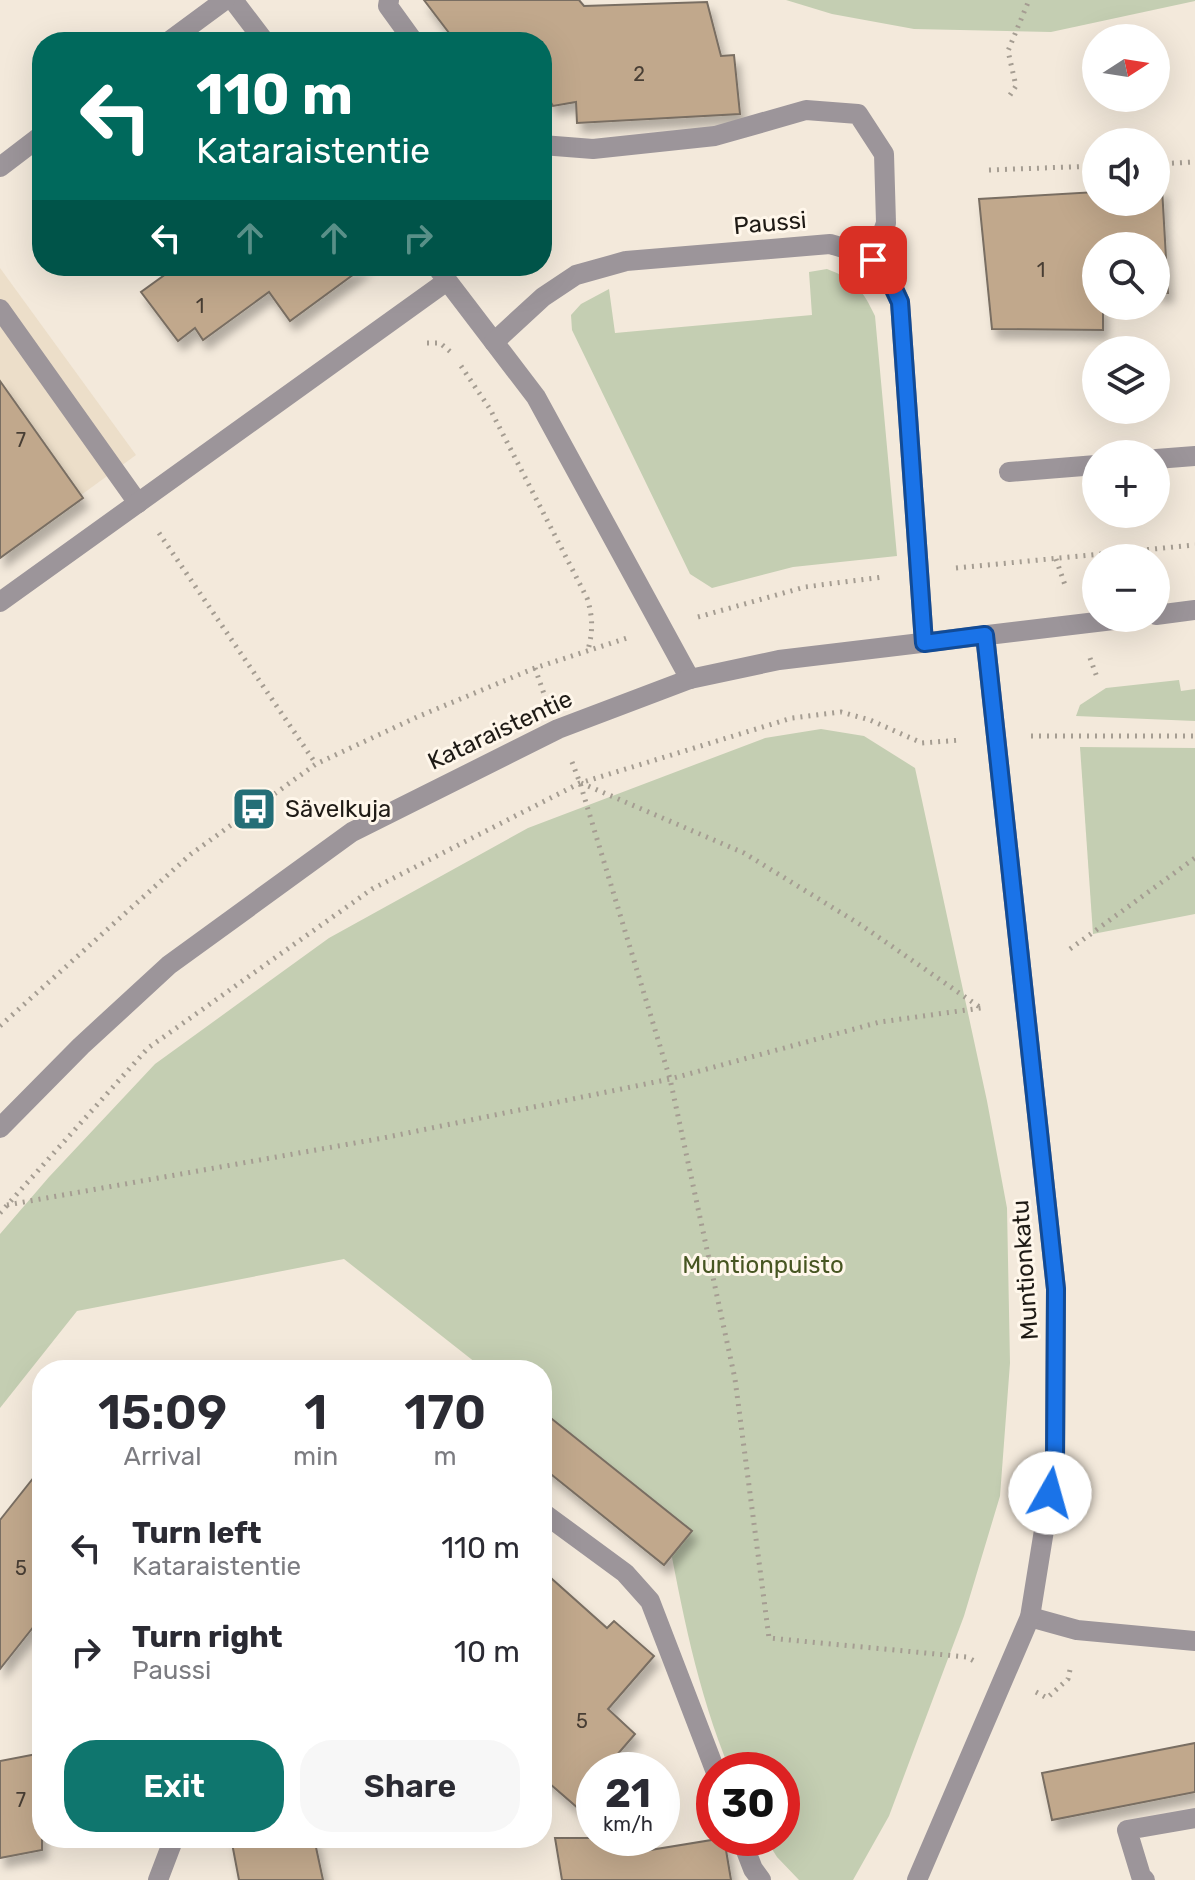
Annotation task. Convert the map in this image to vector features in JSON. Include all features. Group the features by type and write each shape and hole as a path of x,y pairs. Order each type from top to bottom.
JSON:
{"street":[{"path":"182,32 225,0"},
{"path":"233,0 257,32"},
{"path":"389,0 388,6 407,32"},
{"path":"552,146 593,149 715,136 806,110 858,114 884,154 886,223 873,260 888,276 900,302 924,643"},
{"path":"0,167 32,143"},
{"name":"Paussi","path":"494,342 543,297 576,275 626,261 830,244 856,251 873,260"},
{"path":"0,602 395,318 439,276"},
{"path":"444,276 536,397 690,679"},
{"path":"0,309 138,503"},
{"path":"1170,458 1195,456"},
{"path":"1009,472 1082,466"},
{"path":"1170,613 1195,610"},
{"name":"Kataraistentie","path":"0,1128 81,1046 169,965 352,832 558,729 690,679 779,660 1082,624"},
{"name":"Muntionkatu","path":"917,1880 1030,1617 1055,1462 1056,1289 985,635"},
{"path":"552,1519 625,1573 650,1601 708,1752"},
{"path":"1030,1617 1077,1630 1195,1641"},
{"path":"1145,1880 1141,1876 1127,1830 1195,1818"},
{"path":"158,1880 170,1848"},
{"path":"748,1856 761,1880"}],"path":[{"path":"1010,95 1016,86 1008,51 1029,0"},
{"path":"1170,163 1195,162"},
{"path":"989,170 1082,167"},
{"path":"0,1026 191,854 316,764 417,717 535,668 588,651 593,629 587,598 490,409 452,353 440,343 410,343 395,318"},
{"path":"138,503 316,764"},
{"path":"948,569 1195,545"},
{"path":"712,613 805,587 887,576"},
{"path":"0,1213 148,1048 372,889 580,783 792,718 841,712 870,720 922,743 996,737 1195,736"},
{"path":"580,783 670,1079 735,1379 769,1638 967,1657"},
{"path":"7,1205 383,1138 670,1079 880,1022 981,1008 861,925 744,853 580,783"},
{"path":"1070,949 1195,858"}],"shaded area":[{"path":"0,268 136,455 0,554"}],"green space":[{"path":"786,0 1195,0 1051,32 914,29 832,14"},
{"path":"827,269 857,286 875,316 897,556 793,567 712,588 690,574 572,330 571,315 581,304 609,289 615,333 812,315 809,272"},
{"path":"1179,680 1181,691 1195,689 1195,721 1076,716 1080,705 1106,688"},
{"name":"Muntionpuisto","path":"821,729 864,736 915,768 1007,1208 1010,1363 1000,1496 964,1616 889,1816 853,1880 799,1880 776,1856 800,1856 800,1752 723,1752 698,1674 663,1510 552,1423 552,1360 472,1360 344,1259 77,1311 38,1360 32,1360 32,1368 0,1408 0,1234 49,1177 155,1064 329,938 528,828 765,738"},
{"path":"1080,747 1195,748 1195,914 1093,934"}],"building":[{"path":"424,0 579,0 584,6 707,2 721,56 734,55 740,114 577,123 576,102 552,104 552,32 448,32"},
{"path":"1082,193 1082,216 1164,216 1165,232 1082,232 1082,320 1103,320 1103,330 992,329 979,199"},
{"path":"163,276 351,276 290,321 269,292 203,340 195,328 178,341 141,292"},
{"path":"0,381 83,498 0,558"},
{"path":"552,1419 692,1531 664,1565 552,1475"},
{"path":"32,1480 32,1629 0,1669 0,1520"},
{"path":"552,1579 607,1628 614,1621 654,1656 608,1709 635,1734 620,1752 576,1752 576,1806 552,1786"},
{"path":"1195,1743 1195,1792 1052,1820 1042,1773"},
{"path":"32,1755 32,1848 42,1850 0,1858 0,1761"},
{"path":"555,1838 576,1838 576,1856 680,1856 680,1845 696,1843 696,1856 727,1856 731,1880 562,1880"},
{"path":"233,1848 316,1848 323,1880 239,1880"}],"place":[{"name":"Sävelkuja","path":"254,809"}],"route":[{"path":"873,260 888,276 900,302 924,643 985,635 1056,1289 1055,1462 1050,1493"}]}
